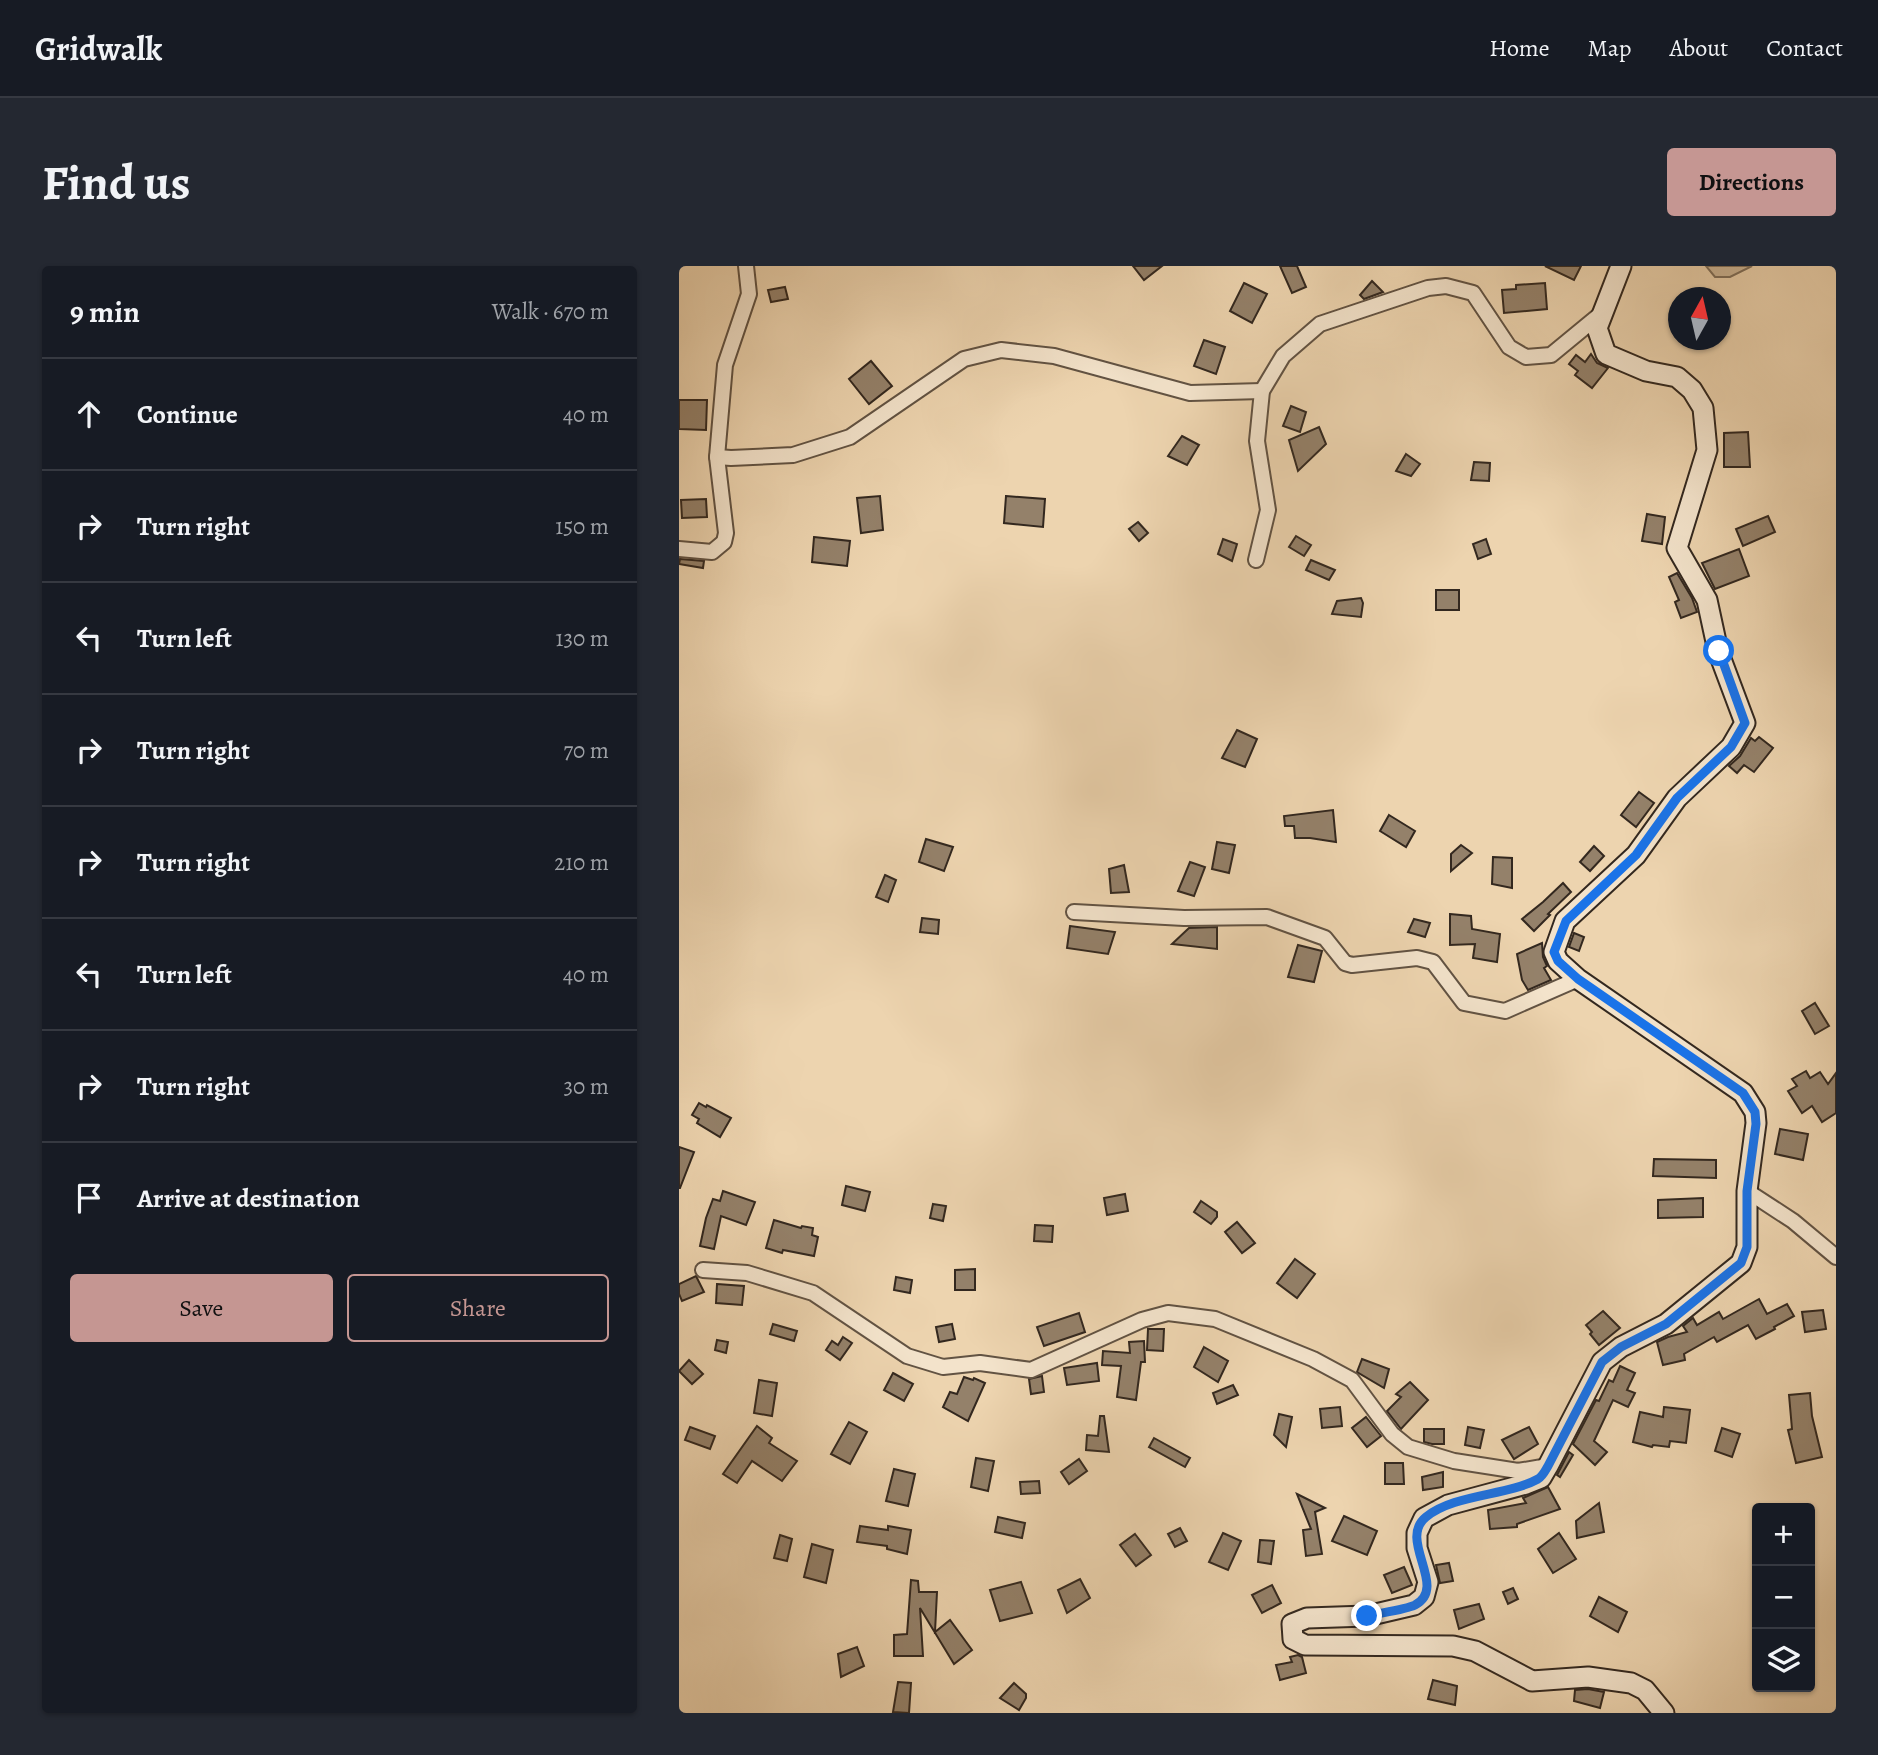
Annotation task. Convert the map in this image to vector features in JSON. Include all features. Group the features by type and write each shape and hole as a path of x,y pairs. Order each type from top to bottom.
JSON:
{"street":[{"path":"679,549 712,552 724,542 726,533 717,457 725,365 749,293 746,266"},
{"path":"1621,266 1597,328 1606,354 1646,371 1677,377 1692,390 1703,408 1707,450 1677,548 1707,600 1719,651 1745,723 1731,747 1677,798 1636,855 1566,921 1554,952 1558,961 1578,979 1743,1093 1755,1112 1756,1124 1747,1191 1747,1247 1741,1263 1666,1324 1621,1347 1602,1362 1541,1478 1448,1505 1424,1518 1417,1533 1417,1548 1428,1582 1424,1597 1414,1605 1367,1616 1307,1618 1292,1624 1293,1639 1305,1645 1453,1646 1475,1651 1532,1681 1588,1677 1631,1683 1645,1690 1664,1713"},
{"path":"1256,559 1268,510 1257,441 1262,391 1283,356 1320,324 1428,288 1446,286 1473,293 1509,347 1526,357 1551,355 1603,312"},
{"path":"717,457 793,455 850,437 964,359 1001,351 1054,356 1190,393 1262,391"},
{"path":"1074,912 1184,918 1267,917 1325,938 1345,963 1352,965 1417,958 1433,962 1464,1003 1505,1011 1578,979"},
{"path":"1747,1191 1793,1221 1836,1256"},
{"path":"703,1270 747,1273 813,1293 907,1356 943,1367 980,1363 1031,1370 1142,1320 1168,1313 1215,1319 1313,1359 1352,1380 1392,1434 1408,1447 1454,1461 1518,1471 1548,1466"}],"shaded area":[{"path":"1706,266 1752,266 1730,277 1715,277"}],"building":[{"path":"1133,266 1162,266 1144,280"},
{"path":"1280,266 1297,266 1306,287 1292,293"},
{"path":"1545,266 1581,266 1574,280"},
{"path":"1372,281 1383,292 1364,299 1360,295"},
{"path":"1244,283 1267,294 1252,323 1230,311"},
{"path":"1545,283 1547,309 1504,313 1502,290 1516,289 1516,285"},
{"path":"785,287 788,299 771,302 768,290"},
{"path":"1204,340 1225,347 1216,374 1194,366"},
{"path":"1591,354 1597,363 1608,368 1592,388 1575,375 1578,371 1569,364 1576,355 1585,362"},
{"path":"871,361 892,386 869,404 849,379"},
{"path":"679,400 707,400 706,430 679,429"},
{"path":"1291,406 1306,412 1300,432 1283,426"},
{"path":"1319,427 1326,444 1298,471 1289,440"},
{"path":"1748,432 1750,467 1724,467 1724,433"},
{"path":"1182,436 1199,445 1187,465 1168,456"},
{"path":"1406,454 1420,464 1411,476 1396,471"},
{"path":"1474,462 1490,463 1489,481 1471,480"},
{"path":"880,496 883,530 861,533 857,498"},
{"path":"1006,496 1045,499 1043,527 1004,523"},
{"path":"706,499 707,517 682,518 681,500"},
{"path":"1647,514 1665,517 1662,544 1642,541"},
{"path":"1768,516 1775,532 1743,546 1736,529"},
{"path":"1138,522 1148,533 1139,541 1129,529"},
{"path":"1296,536 1311,545 1304,556 1289,547"},
{"path":"814,537 850,541 847,566 812,562"},
{"path":"1223,539 1237,544 1232,561 1218,554"},
{"path":"1486,539 1491,554 1478,559 1473,544"},
{"path":"1739,549 1749,576 1715,589 1702,563"},
{"path":"680,559 704,561 703,568 679,564"},
{"path":"1311,560 1335,570 1329,580 1306,570"},
{"path":"1677,573 1697,612 1681,618 1675,602 1679,600 1669,577"},
{"path":"1436,590 1459,590 1459,610 1436,610"},
{"path":"1361,598 1361,617 1332,614 1337,601"},
{"path":"1237,730 1257,739 1245,767 1222,758"},
{"path":"1759,737 1773,748 1754,772 1744,765 1737,773 1729,766 1740,756 1751,738 1755,741"},
{"path":"1639,792 1654,803 1636,827 1621,815"},
{"path":"1333,810 1336,842 1295,838 1294,826 1285,826 1284,816"},
{"path":"1389,815 1415,831 1406,847 1380,831"},
{"path":"926,839 953,847 944,871 919,862"},
{"path":"1217,842 1235,845 1229,873 1212,869"},
{"path":"1461,845 1472,853 1451,871 1451,854"},
{"path":"1594,846 1604,856 1590,871 1580,862"},
{"path":"1493,857 1512,858 1512,888 1492,884"},
{"path":"1190,862 1205,867 1194,896 1178,891"},
{"path":"1124,865 1129,892 1111,893 1109,869"},
{"path":"885,875 896,880 888,902 876,897"},
{"path":"1563,883 1571,892 1534,931 1522,919"},
{"path":"1450,914 1471,916 1472,929 1500,934 1497,962 1473,958 1475,944 1450,945"},
{"path":"922,918 939,920 938,934 920,932"},
{"path":"1414,919 1430,923 1425,937 1408,932"},
{"path":"1070,926 1115,932 1108,954 1067,948"},
{"path":"1217,927 1217,949 1172,944 1189,928"},
{"path":"1574,933 1584,937 1579,951 1569,947"},
{"path":"1542,943 1547,966 1544,968 1551,980 1528,990 1522,980 1517,954"},
{"path":"1298,945 1322,951 1314,982 1288,977"},
{"path":"1815,1003 1829,1026 1815,1034 1802,1011"},
{"path":"1806,1071 1810,1078 1820,1072 1828,1084 1836,1073 1836,1113 1822,1122 1812,1106 1802,1113 1788,1091 1797,1086 1792,1079"},
{"path":"699,1103 731,1118 720,1137 697,1123 699,1119 692,1115"},
{"path":"1780,1129 1808,1134 1803,1160 1775,1154"},
{"path":"679,1147 694,1152 680,1188 679,1188"},
{"path":"1654,1159 1716,1160 1716,1178 1653,1176"},
{"path":"846,1186 870,1192 865,1211 842,1205"},
{"path":"723,1191 755,1202 746,1225 721,1216 714,1249 700,1246 713,1199 720,1201"},
{"path":"1125,1194 1128,1211 1107,1215 1104,1198"},
{"path":"1703,1198 1703,1217 1658,1218 1658,1200"},
{"path":"1201,1201 1217,1212 1217,1217 1211,1224 1194,1212"},
{"path":"933,1204 946,1206 943,1221 930,1218"},
{"path":"774,1220 801,1228 813,1228 812,1235 818,1237 814,1256 783,1250 782,1253 766,1248"},
{"path":"1237,1222 1255,1243 1242,1253 1225,1232"},
{"path":"1035,1225 1053,1226 1052,1242 1034,1241"},
{"path":"1295,1259 1315,1274 1297,1298 1277,1283"},
{"path":"975,1269 975,1290 955,1290 955,1270"},
{"path":"696,1276 704,1292 682,1301 679,1284"},
{"path":"896,1277 912,1280 910,1293 894,1290"},
{"path":"717,1284 744,1286 742,1305 716,1303"},
{"path":"1759,1299 1767,1314 1787,1304 1794,1316 1756,1339 1748,1325 1717,1342 1714,1337 1684,1354 1685,1360 1663,1365 1657,1342 1687,1332 1683,1326 1693,1318 1697,1325 1719,1312 1723,1319"},
{"path":"1823,1310 1826,1329 1805,1332 1802,1312"},
{"path":"1603,1311 1620,1328 1599,1345 1586,1325"},
{"path":"1079,1313 1085,1332 1044,1346 1037,1327"},
{"path":"773,1324 797,1331 794,1341 770,1334"},
{"path":"952,1324 955,1339 939,1342 936,1327"},
{"path":"1148,1329 1164,1329 1163,1351 1147,1350"},
{"path":"843,1337 852,1343 840,1360 826,1350 832,1341 838,1345"},
{"path":"717,1340 728,1342 726,1353 715,1350"},
{"path":"1144,1341 1145,1362 1141,1362 1136,1400 1117,1397 1121,1366 1102,1365 1103,1351 1130,1353 1129,1342"},
{"path":"1204,1347 1228,1361 1218,1382 1194,1367"},
{"path":"1362,1359 1389,1369 1384,1388 1357,1372"},
{"path":"689,1360 703,1374 692,1384 679,1371"},
{"path":"1097,1363 1099,1381 1067,1385 1064,1368"},
{"path":"1620,1366 1635,1373 1627,1390 1635,1393 1628,1407 1613,1400 1594,1441 1607,1452 1595,1465 1573,1444 1596,1400 1599,1401 1609,1380 1613,1382"},
{"path":"893,1373 913,1384 904,1401 884,1390"},
{"path":"1042,1376 1044,1392 1031,1394 1029,1379"},
{"path":"964,1377 985,1383 968,1421 943,1407 950,1392 957,1394"},
{"path":"759,1380 777,1383 772,1416 754,1413"},
{"path":"1410,1382 1428,1400 1401,1429 1387,1411 1401,1397 1396,1394"},
{"path":"1233,1385 1238,1395 1217,1404 1213,1393"},
{"path":"1810,1393 1812,1416 1822,1457 1796,1463 1788,1430 1792,1429 1789,1395"},
{"path":"1340,1407 1342,1426 1322,1428 1320,1409"},
{"path":"1664,1407 1690,1410 1686,1443 1670,1441 1669,1447 1652,1447 1633,1442 1640,1412 1663,1417"},
{"path":"1279,1414 1292,1417 1286,1447 1274,1435"},
{"path":"1100,1416 1104,1416 1109,1452 1086,1450 1087,1435 1098,1436"},
{"path":"1366,1417 1381,1436 1367,1447 1352,1428"},
{"path":"849,1422 867,1432 850,1464 831,1454"},
{"path":"757,1426 772,1438 769,1443 797,1461 782,1481 752,1461 737,1483 723,1474"},
{"path":"690,1427 715,1436 710,1449 685,1440"},
{"path":"1468,1427 1484,1430 1480,1448 1465,1445"},
{"path":"1529,1427 1538,1444 1514,1459 1502,1440"},
{"path":"1722,1428 1740,1434 1732,1457 1715,1451"},
{"path":"1424,1429 1444,1429 1444,1444 1424,1442"},
{"path":"1154,1438 1190,1458 1185,1467 1149,1447"},
{"path":"1569,1452 1573,1455 1560,1477 1557,1475"},
{"path":"976,1458 994,1461 988,1491 971,1487"},
{"path":"1079,1459 1087,1471 1069,1484 1061,1472"},
{"path":"1385,1463 1403,1463 1404,1484 1385,1484"},
{"path":"894,1469 915,1474 908,1506 886,1501"},
{"path":"1443,1472 1443,1487 1423,1490 1422,1477"},
{"path":"1039,1481 1040,1493 1021,1494 1020,1482"},
{"path":"1548,1487 1560,1509 1517,1524 1517,1527 1490,1529 1488,1510 1526,1503 1523,1498"},
{"path":"1297,1494 1325,1508 1315,1512 1322,1554 1306,1556 1303,1530 1311,1529"},
{"path":"1599,1503 1604,1532 1577,1538 1576,1521"},
{"path":"1344,1516 1377,1531 1367,1555 1332,1541"},
{"path":"998,1517 1025,1523 1022,1538 995,1532"},
{"path":"860,1526 888,1530 888,1526 911,1530 907,1554 887,1549 887,1546 857,1542"},
{"path":"1180,1528 1187,1541 1175,1547 1168,1534"},
{"path":"1223,1533 1241,1541 1228,1570 1209,1562"},
{"path":"1559,1533 1576,1559 1553,1573 1538,1549"},
{"path":"1135,1534 1151,1555 1136,1566 1120,1545"},
{"path":"780,1535 792,1539 787,1561 774,1558"},
{"path":"1260,1540 1274,1541 1271,1564 1258,1562"},
{"path":"812,1544 833,1550 826,1583 804,1577"},
{"path":"1449,1563 1453,1581 1440,1583 1436,1565"},
{"path":"1404,1567 1412,1585 1392,1593 1384,1575"},
{"path":"1080,1579 1090,1598 1067,1613 1058,1590"},
{"path":"911,1580 918,1581 919,1592 937,1592 935,1632 950,1620 972,1650 954,1664 920,1608 923,1656 894,1656 894,1635 907,1634"},
{"path":"1021,1582 1032,1613 1000,1621 990,1590"},
{"path":"1272,1585 1281,1603 1262,1613 1252,1595"},
{"path":"1513,1588 1518,1599 1508,1604 1503,1592"},
{"path":"1599,1597 1627,1612 1618,1632 1590,1616"},
{"path":"1479,1604 1484,1619 1459,1629 1454,1610"},
{"path":"857,1647 864,1666 841,1677 838,1654"},
{"path":"1290,1657 1302,1657 1306,1673 1280,1680 1276,1665 1292,1662"},
{"path":"1433,1680 1457,1686 1455,1705 1428,1699"},
{"path":"898,1682 911,1683 909,1713 893,1712"},
{"path":"1014,1683 1026,1694 1019,1710 1000,1698"},
{"path":"1575,1690 1604,1692 1600,1708 1574,1701"}],"route":[{"path":"1367,1616 1414,1605 1424,1597 1428,1582 1417,1548 1417,1533 1424,1518 1448,1505 1541,1478 1602,1362 1621,1347 1666,1324 1741,1263 1747,1247 1747,1191 1756,1124 1755,1112 1743,1093 1578,979 1558,961 1554,952 1566,921 1636,855 1677,798 1731,747 1745,723 1719,651"}]}
